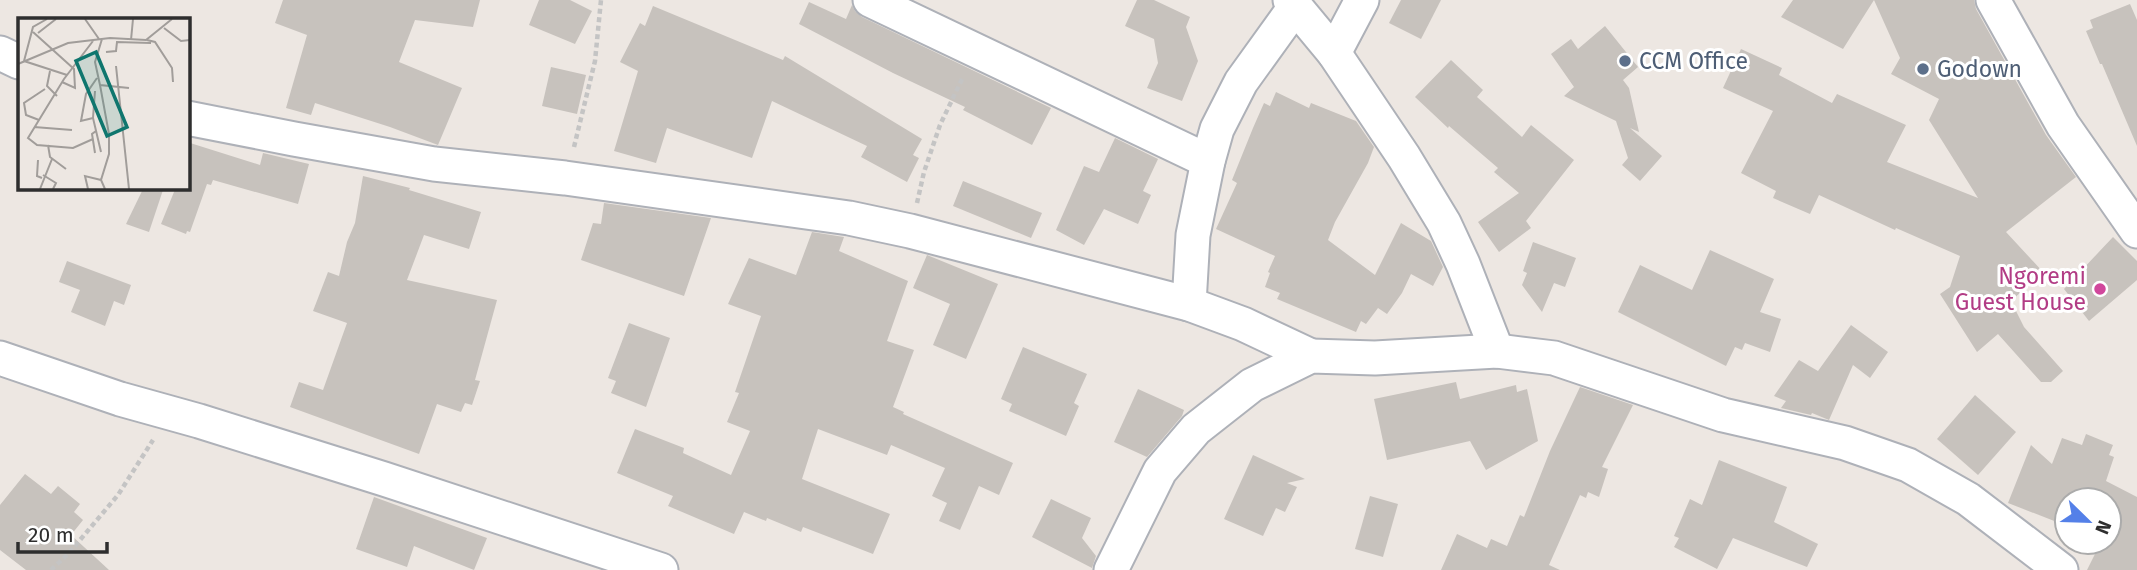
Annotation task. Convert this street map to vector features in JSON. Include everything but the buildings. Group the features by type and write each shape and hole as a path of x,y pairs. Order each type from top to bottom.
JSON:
{"street":[{"path":"870,0 1208,161"},
{"path":"1334,53 1362,0"},
{"path":"1993,0 2063,125 2137,231"},
{"path":"1189,304 1193,235 1217,129 1241,82 1293,4 1334,53 1404,157 1444,223 1497,351"},
{"path":"0,53 18,62"},
{"path":"189,118 434,164 565,178 849,218 910,231 1189,304 1243,324 1311,356 1388,358 1497,351 1555,358 1723,415 1845,443 1908,465 1968,499 2061,570"},
{"path":"1111,570 1160,471 1196,429 1252,385 1311,356"},
{"path":"0,358 120,399 397,483 661,570"}],"path":[{"path":"565,178 585,109 595,61 601,0"},
{"path":"910,231 924,172 940,125 977,50"},
{"path":"51,570 118,495 170,413"}],"place":[{"name":"CCM Office","path":"1625,61"},
{"name":"Godown","path":"1923,69"},
{"name":"Ngoremi Guest House","path":"2100,289"}]}
